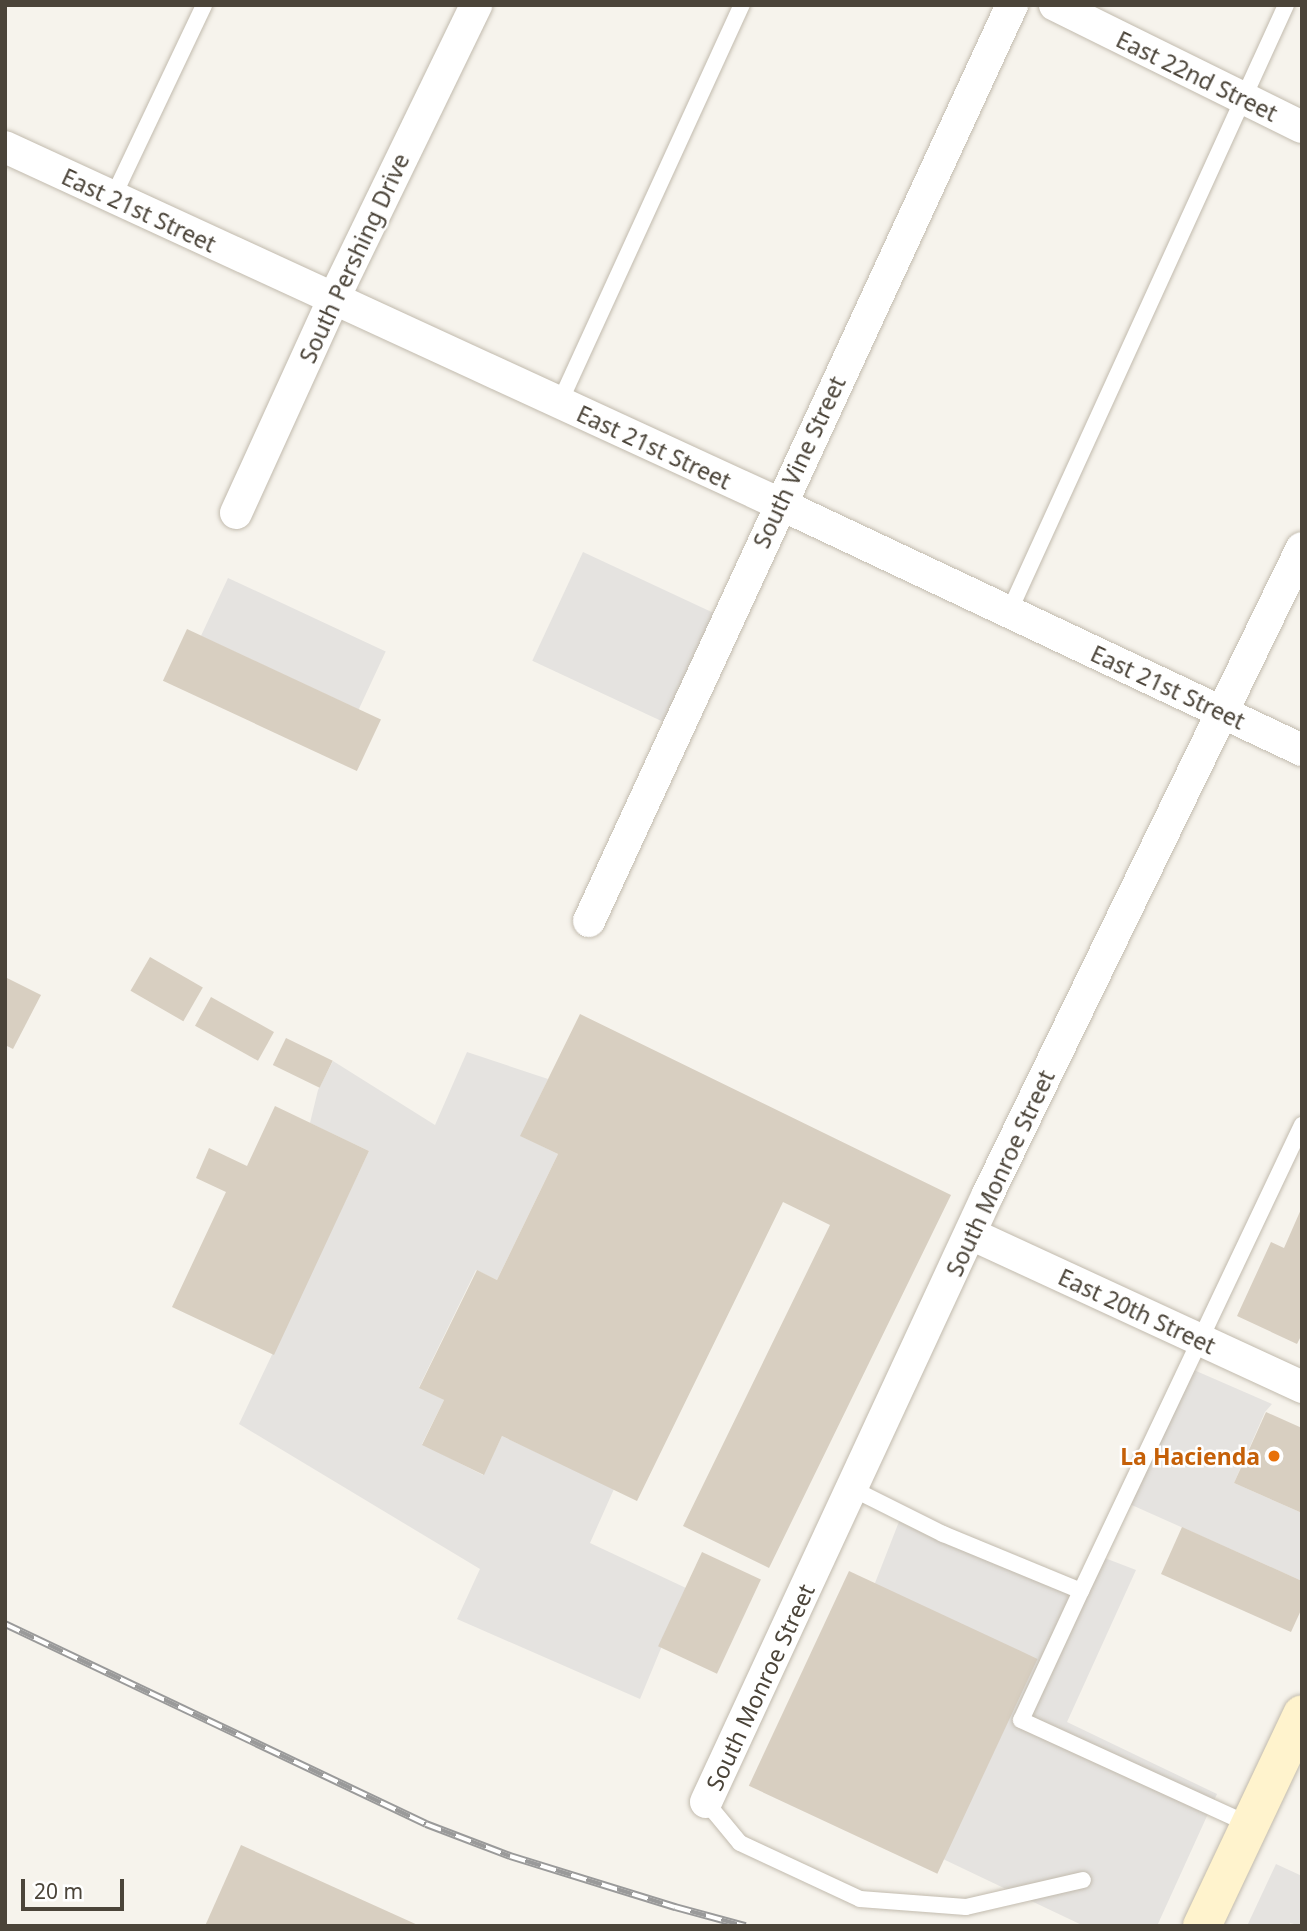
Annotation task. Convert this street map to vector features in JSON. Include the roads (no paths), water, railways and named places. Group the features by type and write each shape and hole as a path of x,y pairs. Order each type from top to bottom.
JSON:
{"main road":[{"path":"1202,1926 1302,1714"}],"street":[{"name":"South Pershing Drive","path":"236,513 333,300 476,5"},
{"name":"South Vine Street","path":"589,921 1012,5"},
{"name":"East 22nd Street","path":"1055,5 1302,127"},
{"name":"East 21st Street","path":"5,147 1302,750"},
{"name":"South Monroe Street","path":"706,1802 971,1234 1302,548"},
{"name":"East 20th Street","path":"971,1234 1302,1387"}],"lane":[{"path":"113,197 204,5"},
{"path":"559,404 742,5"},
{"path":"1009,612 1286,5"},
{"path":"1250,1825 1021,1720 1302,1125"},
{"path":"851,1489 943,1534 1081,1591"},
{"path":"706,1802 740,1843 860,1899 966,1907 1083,1880"}],"railway":[{"path":"5,1624 426,1824 510,1856 745,1926"}],"place":[{"name":"La Hacienda","path":"1274,1456"}]}
